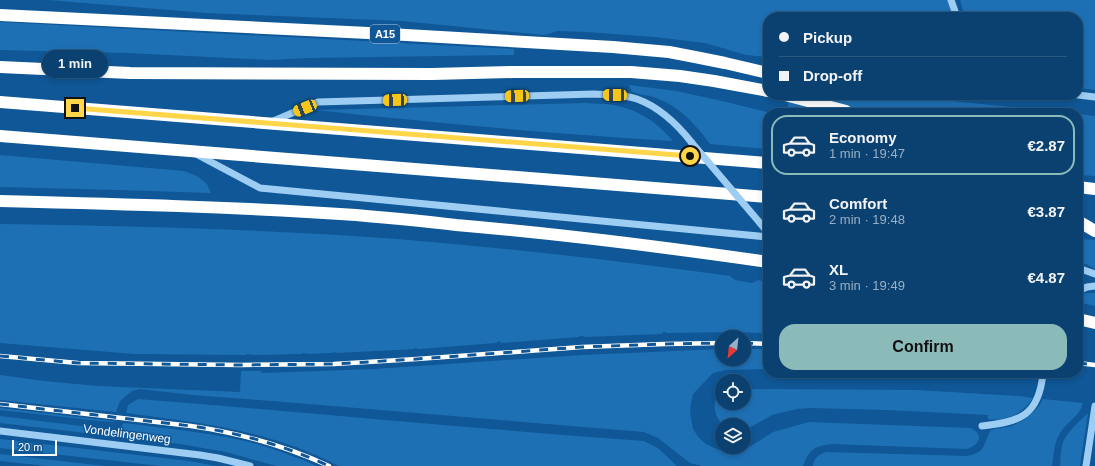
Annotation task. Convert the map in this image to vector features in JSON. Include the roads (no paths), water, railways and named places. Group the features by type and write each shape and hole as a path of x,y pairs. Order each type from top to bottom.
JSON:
{"highway":[{"name":"A15","path":"0,15 389,34 613,47 669,52 763,72"},
{"path":"0,67 138,73 432,74 631,72 686,77 763,90"},
{"path":"804,100 834,108"},
{"path":"824,100 841,108"},
{"path":"0,102 763,163"},
{"path":"0,136 763,197"},
{"path":"1083,188 1095,189"},
{"path":"0,201 151,205 364,216 538,232 763,261"},
{"path":"1083,222 1095,223"},
{"path":"1083,224 1095,231"},
{"path":"1083,320 1095,323"}],"street":[{"path":"951,0 955,12"},
{"path":"267,123 318,102 615,95 636,99 656,109 671,120 763,227"},
{"path":"1083,96 1095,97"},
{"path":"190,151 260,188 763,237"},
{"path":"1083,270 1095,274"},
{"path":"1083,289 1095,286"},
{"path":"982,426 1009,422 1018,419 1037,402 1041,392 1043,378"},
{"path":"1086,466 1095,406"},
{"name":"Vondelingenweg","path":"0,430 200,455 250,466"}],"railway":[{"path":"0,356 78,363 241,365 334,364 582,347 715,343"},
{"path":"751,343 763,344"},
{"path":"1083,364 1095,365"},
{"path":"0,404 191,426 227,432 278,446 329,466"}]}
